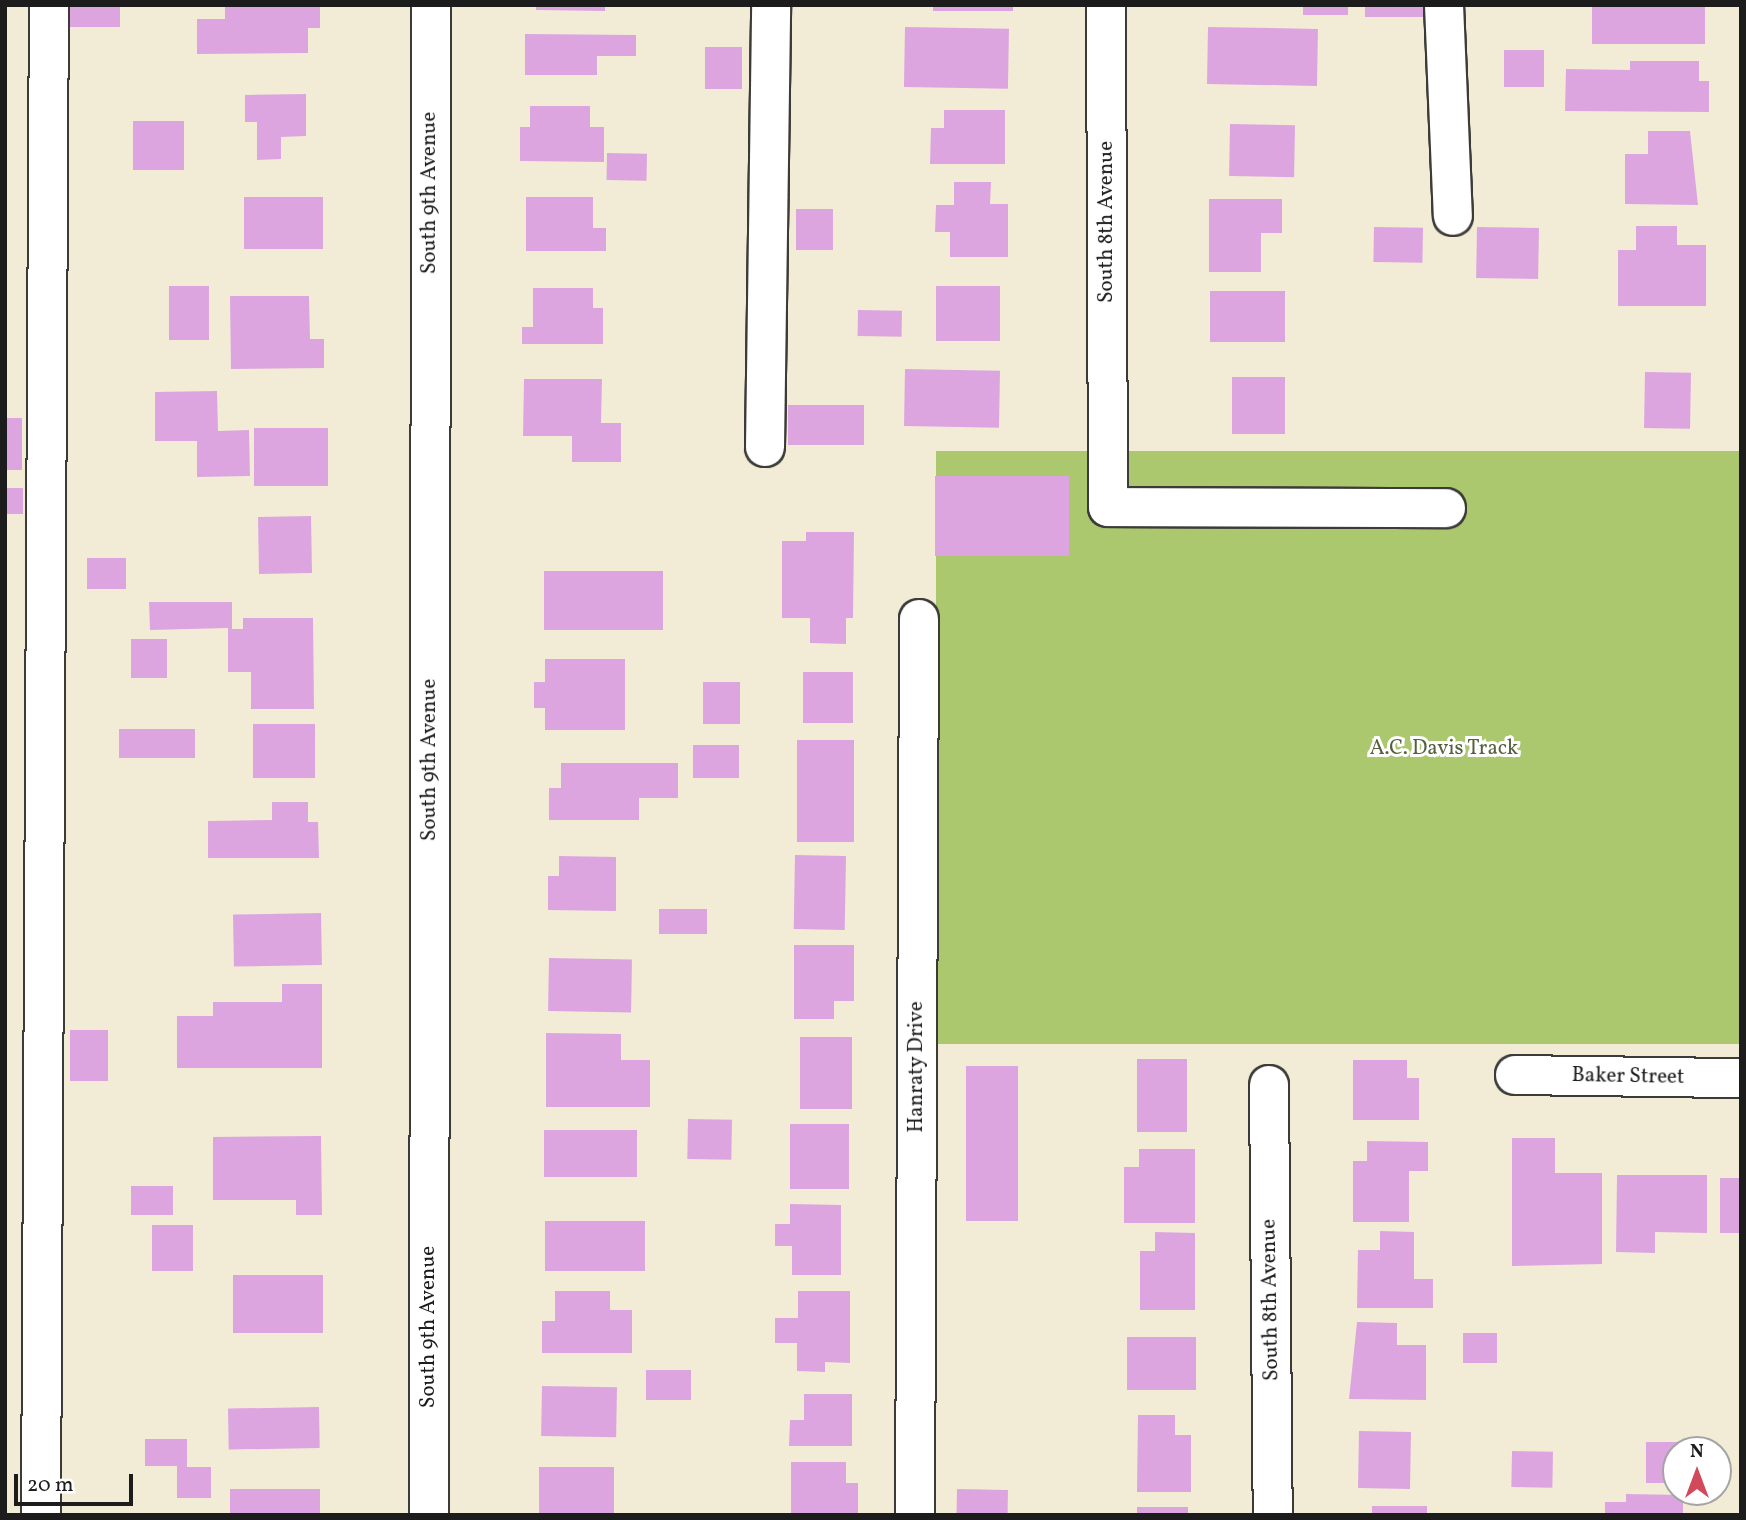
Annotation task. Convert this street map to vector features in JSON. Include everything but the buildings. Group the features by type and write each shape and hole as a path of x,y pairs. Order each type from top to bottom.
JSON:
{"street":[{"path":"41,1515 49,5"},
{"name":"South 9th Avenue","path":"429,1515 431,5"},
{"path":"765,447 771,5"},
{"name":"South 8th Avenue","path":"1106,5 1108,507 1446,508"},
{"path":"1444,5 1453,216"},
{"name":"Hanraty Drive","path":"915,1515 919,619"},
{"name":"Baker Street","path":"1515,1075 1741,1078"},
{"name":"South 8th Avenue","path":"1269,1085 1273,1515"}],"green space":[{"name":"A.C. Davis Track","path":"936,451 1741,451 1741,1044 936,1044"}]}
